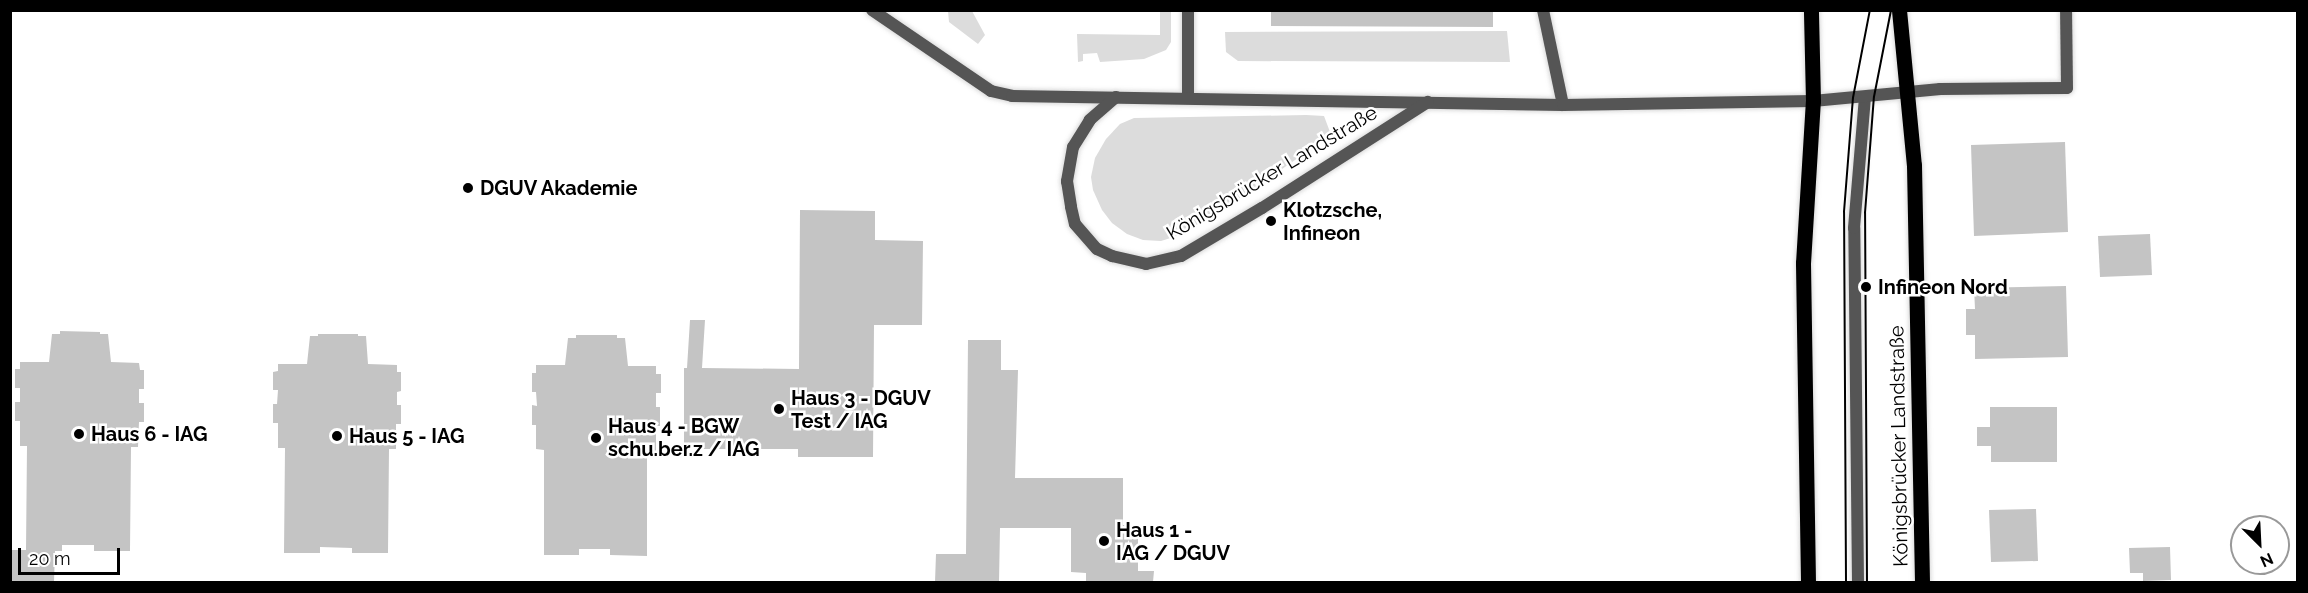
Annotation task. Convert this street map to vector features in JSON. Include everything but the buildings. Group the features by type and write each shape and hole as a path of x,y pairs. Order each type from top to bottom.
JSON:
{"main road":[{"path":"1808,582 1803,263 1813,101 1811,10"},
{"path":"1899,10 1907,93"},
{"name":"Königsbrücker Landstraße","path":"1907,93 1915,201 1922,582"}],"street":[{"name":"Königsbrücker Landstraße","path":"872,10 991,91 1038,98 1116,97 1563,105 1813,101 1940,89 2067,88 2066,10"},
{"path":"1188,10 1188,98"},
{"path":"1543,10 1563,105"},
{"name":"Königsbrücker Landstraße","path":"1116,97 1090,120 1073,147 1067,181 1071,207 1076,224 1097,249 1112,256 1146,264 1181,256 1262,208 1428,102"},
{"path":"1858,582 1854,228 1865,97"}],"shaded area":[{"path":"948,11 972,11 985,35 978,44 949,22"},
{"path":"1160,11 1171,11 1171,42 1166,50 1144,59 1100,62 1097,53 1083,54 1083,61 1078,62 1077,34 1160,35"},
{"path":"1507,31 1510,62 1238,61 1226,52 1225,32"},
{"path":"1324,116 1330,132 1327,138 1228,206 1180,235 1161,241 1143,240 1127,234 1112,223 1102,210 1093,190 1091,177 1095,158 1106,139 1120,124 1134,118"}],"tram line":[{"path":"1846,582 1844,212 1853,98 1870,10"},
{"path":"1867,582 1865,213 1874,97 1891,10"}],"place":[{"name":"DGUV Akademie","path":"468,188"},
{"name":"Klotzsche, Infineon","path":"1271,221"},
{"name":"Infineon Nord","path":"1866,287"},
{"name":"Haus 3 - DGUV Test / IAG","path":"779,409"},
{"name":"Haus 6 - IAG","path":"79,434"},
{"name":"Haus 5 - IAG","path":"337,436"},
{"name":"Haus 4 - BGW schu.ber.z / IAG","path":"596,438"},
{"name":"Haus 1 - IAG / DGUV","path":"1104,541"}]}
